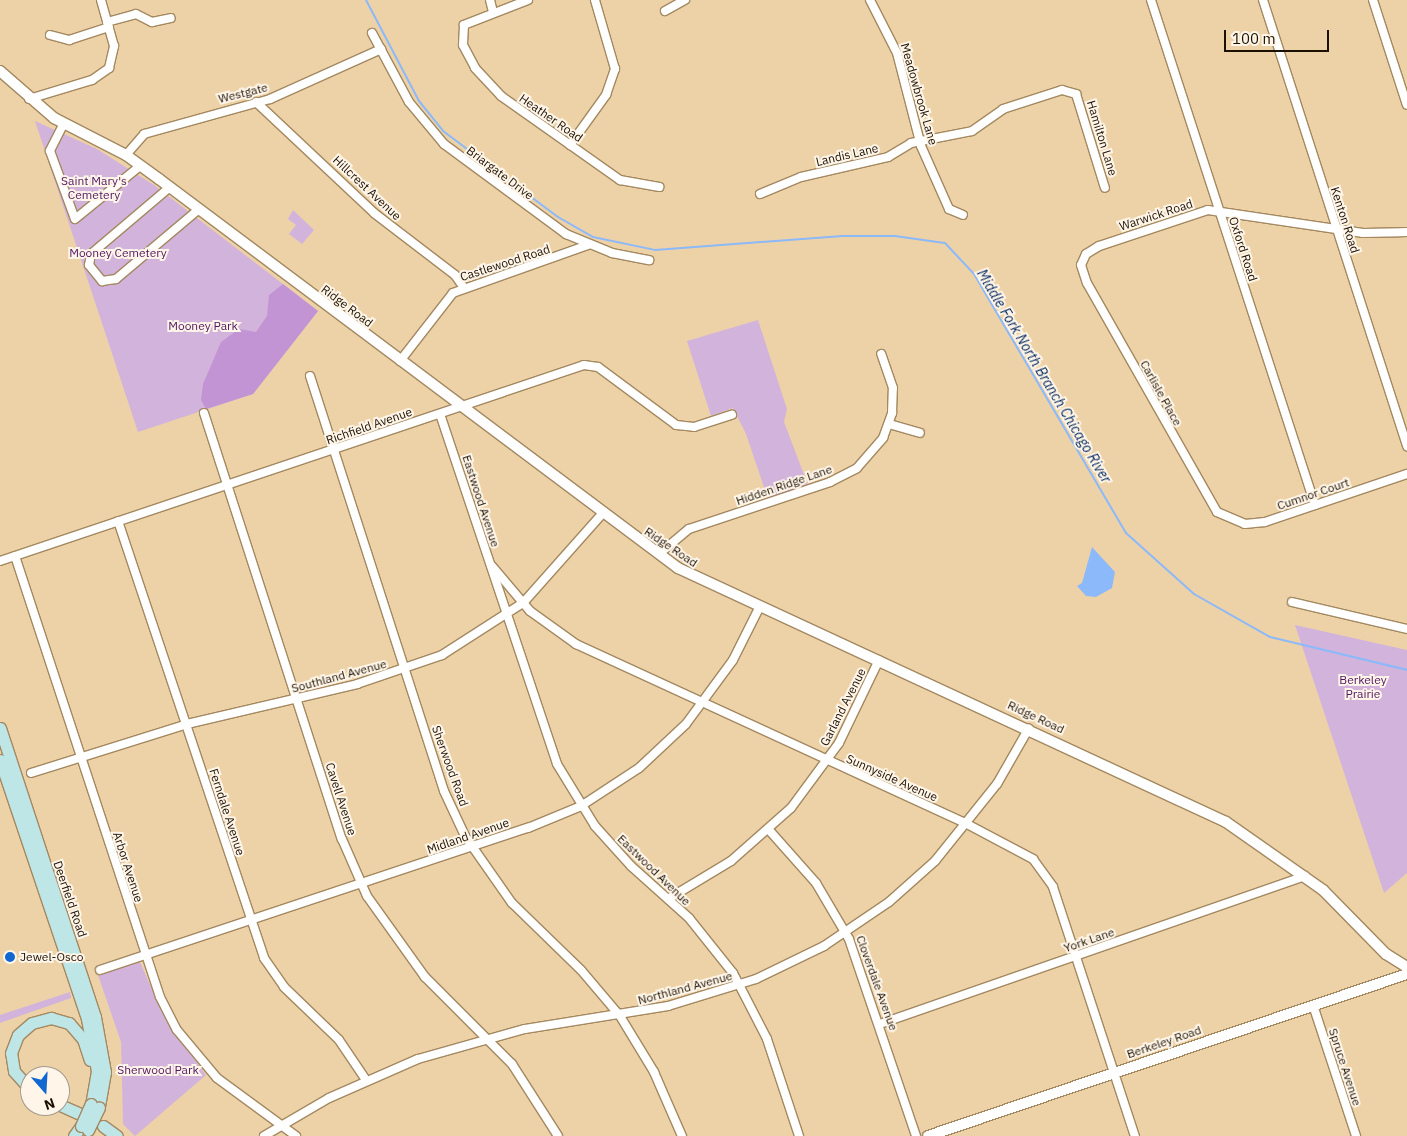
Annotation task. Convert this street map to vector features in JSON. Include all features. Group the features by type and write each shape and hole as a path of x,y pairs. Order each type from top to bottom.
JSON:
{"main road":[{"name":"Deerfield Road","path":"0,728 102,1041 105,1072 95,1106 85,1131 74,1136"},
{"name":"Deerfield Road","path":"0,760 87,1019 96,1084 95,1106"},
{"path":"20,1078 14,1071 11,1053 21,1031 41,1019 61,1020 77,1030 96,1084"},
{"path":"70,1109 78,1113"},
{"path":"102,1126 117,1136"}],"street":[{"path":"30,99 104,73 113,58 108,25 101,0"},
{"path":"490,0 493,12 528,0"},
{"path":"570,145 606,95 615,69 595,0"},
{"path":"665,10 685,0"},
{"name":"Meadowbrook Lane","path":"870,0 897,52 920,141 950,209 963,215"},
{"name":"Oxford Road","path":"1152,0 1314,505"},
{"name":"Kenton Road","path":"1263,0 1407,446"},
{"path":"1373,0 1407,105"},
{"name":"Heather Road","path":"493,12 467,22 462,30 463,45 490,86 620,180 659,188"},
{"path":"50,35 69,40 136,14 152,22 171,18"},
{"path":"372,33 381,49"},
{"name":"Westgate","path":"126,155 144,134 256,102 381,49"},
{"name":"Briargate Drive","path":"381,49 409,102 444,144 554,226 588,245 649,260"},
{"name":"Ridge Road","path":"0,72 63,125 126,155 170,187 603,513 692,576 1029,728 1226,822 1305,876 1340,905 1386,954 1407,966"},
{"name":"Landis Lane","path":"760,194 808,175 888,157 920,141 972,131 1003,109 1055,91 1076,94"},
{"name":"Hamilton Lane","path":"1076,94 1105,188"},
{"name":"Hillcrest Avenue","path":"256,102 374,213 455,275 464,288"},
{"path":"63,125 50,151 75,218 140,166"},
{"path":"170,187 91,254 89,265 102,281 116,279 199,209"},
{"name":"Warwick Road","path":"1084,275 1082,260 1091,250 1208,210 1337,230 1407,232"},
{"name":"Castlewood Road","path":"400,361 447,299 464,288 588,245"},
{"name":"Carlisle Place","path":"1084,275 1209,502 1226,518"},
{"name":"Hidden Ridge Lane","path":"659,554 690,529 846,475 875,449 889,424 893,388 881,354"},
{"name":"Richfield Avenue","path":"0,561 591,364 676,425 694,427 732,415"},
{"name":"Sherwood Road","path":"310,376 444,791 472,847 512,903 581,970 620,1016 654,1072 682,1136"},
{"name":"Cavell Avenue","path":"204,413 297,700 361,884 410,959 490,1037 536,1097 558,1136"},
{"name":"Eastwood Avenue","path":"440,414 492,566 506,617 541,726 581,806 616,851 710,941 740,985 767,1039 799,1136"},
{"path":"889,424 920,433"},
{"name":"Cumnor Court","path":"1226,518 1256,524 1407,474"},
{"name":"Southland Avenue","path":"31,773 186,724 297,700 405,670 457,647 506,617 523,603 603,513"},
{"name":"Ferndale Avenue","path":"118,521 264,958 284,988 338,1040 366,1080"},
{"name":"Arbor Avenue","path":"15,556 144,956 172,1021 198,1058 228,1087 296,1136"},
{"name":"Sunnyside Avenue","path":"492,566 523,603 576,644 1019,848 1040,866 1053,887 1134,1136"},
{"path":"1292,602 1407,629"},
{"name":"Midland Avenue","path":"100,970 472,847 581,806 639,768 704,703 760,606"},
{"name":"Garland Avenue","path":"668,900 731,861 769,830 828,761 879,660"},
{"name":"Northland Avenue","path":"264,1136 280,1125 366,1080 490,1037 620,1016 740,985 846,932 918,876 967,824 998,784 1029,728"},
{"name":"Cloverdale Avenue","path":"769,830 808,872 846,932 880,1024 916,1136"},
{"name":"York Lane","path":"880,1024 1305,876"},
{"name":"Berkeley Road","path":"928,1136 1407,974"},
{"name":"Spruce Avenue","path":"1313,1005 1356,1136"}],"green space":[{"name":"Mooney Park","path":"35,121 97,149 154,185 318,311 253,394 138,432"},
{"path":"293,210 314,230 302,244 289,234 296,225 288,219"},
{"path":"758,320 787,409 784,422 808,485 768,499 746,434 733,408 711,416 687,341"},
{"name":"Berkeley Prairie","path":"1295,625 1407,650 1407,873 1384,893"},
{"name":"Sherwood Park","path":"140,962 166,1021 206,1075 135,1136 123,1124 121,1042 98,975"},
{"path":"70,992 71,998 0,1023 0,1015"}],"shaded area":[{"path":"283,284 318,311 253,394 206,409 201,400 203,384 221,342 239,329 256,332 267,316 269,295"}],"water":[{"path":"1092,547 1115,572 1112,588 1096,597 1086,596 1077,586 1082,583"}],"waterway":[{"name":"Middle Fork North Branch Chicago River","path":"366,0 419,101 443,131 558,217 593,237 655,250 842,236 895,236 945,243 974,274 1126,533 1194,594 1270,637 1407,670"}],"place":[{"name":"Jewel-Osco","path":"10,957"}],"park label":[{"name":"Saint Mary's Cemetery","path":"94,188"},
{"name":"Mooney Cemetery","path":"118,253"}]}
